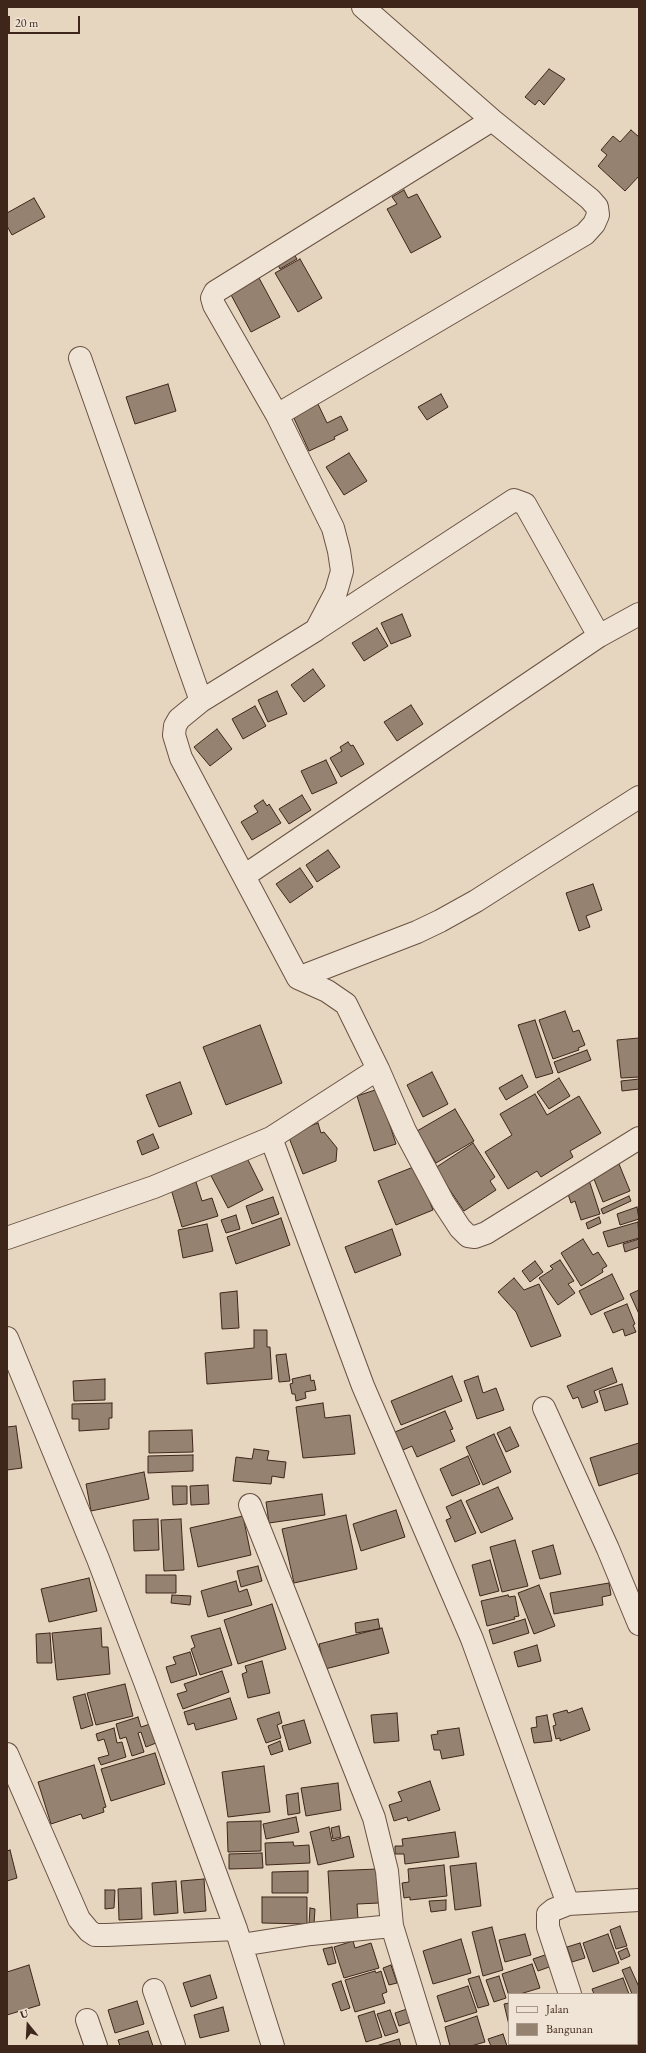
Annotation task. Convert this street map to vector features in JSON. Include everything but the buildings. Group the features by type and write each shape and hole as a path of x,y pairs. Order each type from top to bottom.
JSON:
{"street":[{"path":"277,415 585,234 594,224 598,215 597,207 590,199 492,120 363,7"},
{"path":"316,630 336,592 342,571 340,551 333,528 277,415 214,305 212,298 215,292 492,120"},
{"path":"80,358 201,701"},
{"path":"599,636 525,504 514,500 316,630 201,701 179,719 175,726 175,742 298,978 327,991 346,1004 378,1069 405,1131 442,1202 460,1228 468,1236 475,1237 486,1233 639,1138"},
{"path":"244,876 599,636 639,614"},
{"path":"298,978 417,932 440,921 476,901 639,797"},
{"path":"7,1238 154,1187 271,1138 378,1069"},
{"path":"271,1138 363,1386 472,1639 568,1904"},
{"path":"7,1338 98,1558 238,1937 274,2046"},
{"path":"544,1408 608,1549 639,1624"},
{"path":"250,1505 374,1818 387,1871 392,1926 429,2046"},
{"path":"7,1754 76,1912 88,1931 95,1935 238,1937 311,1934 392,1926"},
{"path":"570,1993 547,1920 548,1914 553,1910 568,1904 639,1900"},
{"path":"154,1990 174,2046"},
{"path":"87,2020 96,2046"}]}
